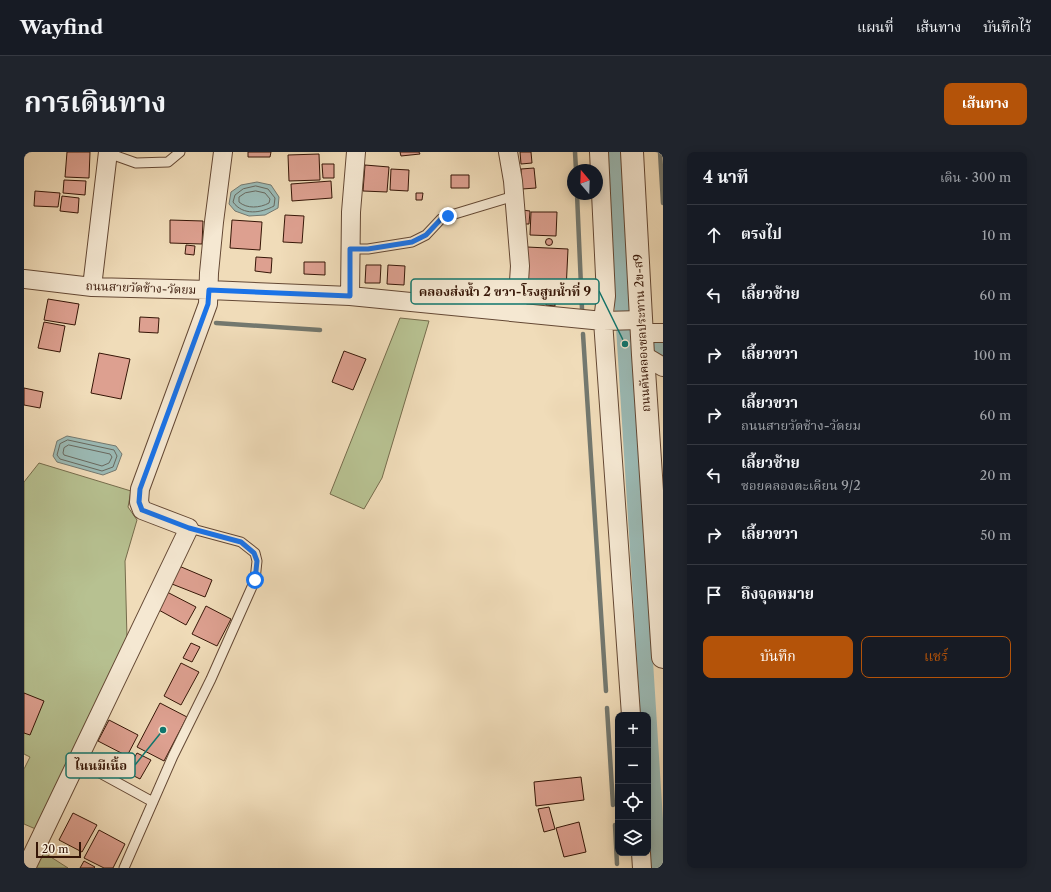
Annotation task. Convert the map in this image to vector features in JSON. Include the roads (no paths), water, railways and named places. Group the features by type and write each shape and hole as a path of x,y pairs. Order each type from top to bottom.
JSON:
{"street":[{"path":"26,868 189,528 142,510 139,502 140,489 208,304 209,273 214,222 223,152"},
{"path":"350,296 351,212 356,152"},
{"path":"508,152 513,181 520,266 517,312"},
{"path":"599,152 631,712"},
{"name":"ถนนคันคลองชลประทาน 2ข-ส9","path":"632,152 645,326 643,355 663,657"},
{"path":"92,287 108,153"},
{"name":"ถนนสายวัดช้าง-วัดยม","path":"24,279 92,287 350,296 608,320 645,326"},
{"path":"643,355 663,367"},
{"path":"640,856 642,868"}],"lane":[{"path":"108,153 136,163 168,162 180,152"},
{"path":"350,249 368,249 412,242 426,235 441,219 514,196"},
{"path":"124,868 173,756 211,679 255,580 257,561 254,553 241,542 189,528"},
{"path":"78,761 153,802"}],"water":[{"path":"257,182 271,185 279,197 278,208 265,215 249,216 235,211 229,204 231,192 241,185"},
{"path":"67,436 116,446 122,454 116,470 103,475 57,462 53,456 57,441"}],"waterway":[{"path":"575,152 576,164"},
{"path":"613,152 658,868"},
{"path":"660,152 663,203"},
{"path":"577,200 582,309"},
{"path":"216,323 320,330"},
{"path":"583,334 606,691"},
{"path":"659,345 663,347"},
{"path":"607,708 613,805"},
{"path":"617,856 617,864"}],"place":[{"name":"คลองส่งน้ำ 2 ขวา-โรงสูบน้ำที่ 9","path":"625,344"},
{"name":"ไนนมีเนื้อ","path":"163,730"}]}
